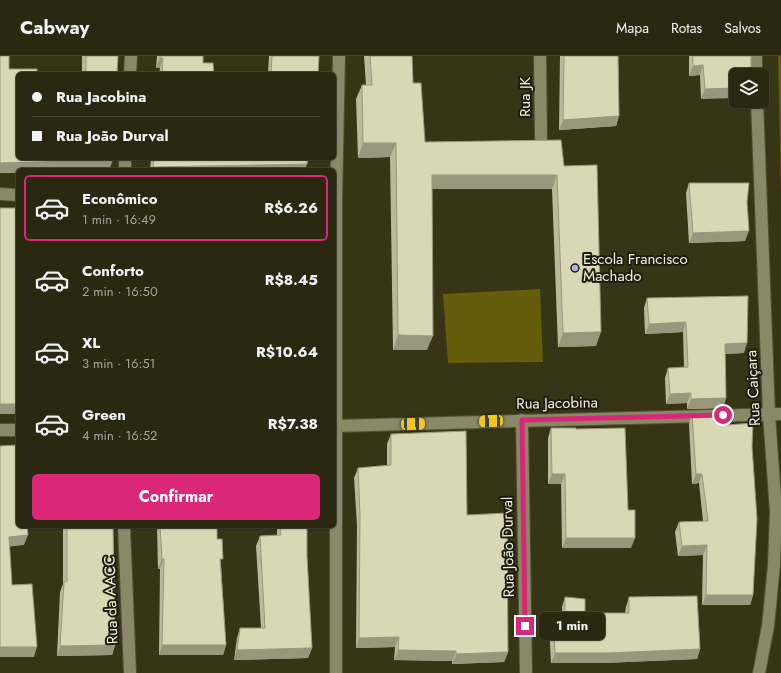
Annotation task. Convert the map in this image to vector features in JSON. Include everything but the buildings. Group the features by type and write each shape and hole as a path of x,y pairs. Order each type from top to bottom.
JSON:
{"street":[{"path":"130,72 131,56"},
{"path":"336,168 339,56"},
{"name":"Rua JK","path":"540,56 541,138"},
{"path":"756,56 756,68"},
{"name":"Rua Caiçara","path":"758,108 775,414 776,512 774,565 768,626 759,673"},
{"path":"0,194 16,195"},
{"name":"Rua Jacobina","path":"336,426 775,414"},
{"name":"Rua João Durval","path":"522,420 526,673"},
{"path":"0,430 16,430"},
{"name":"Rua da AACC","path":"124,528 130,673"},
{"path":"335,528 336,673"}],"shaded area":[{"path":"778,56 781,56 781,193"},
{"path":"540,289 543,362 448,363 443,294"}],"place":[{"name":"Escola Francisco Machado","path":"575,268"}],"route":[{"path":"525,626 522,420 723,415"}]}
